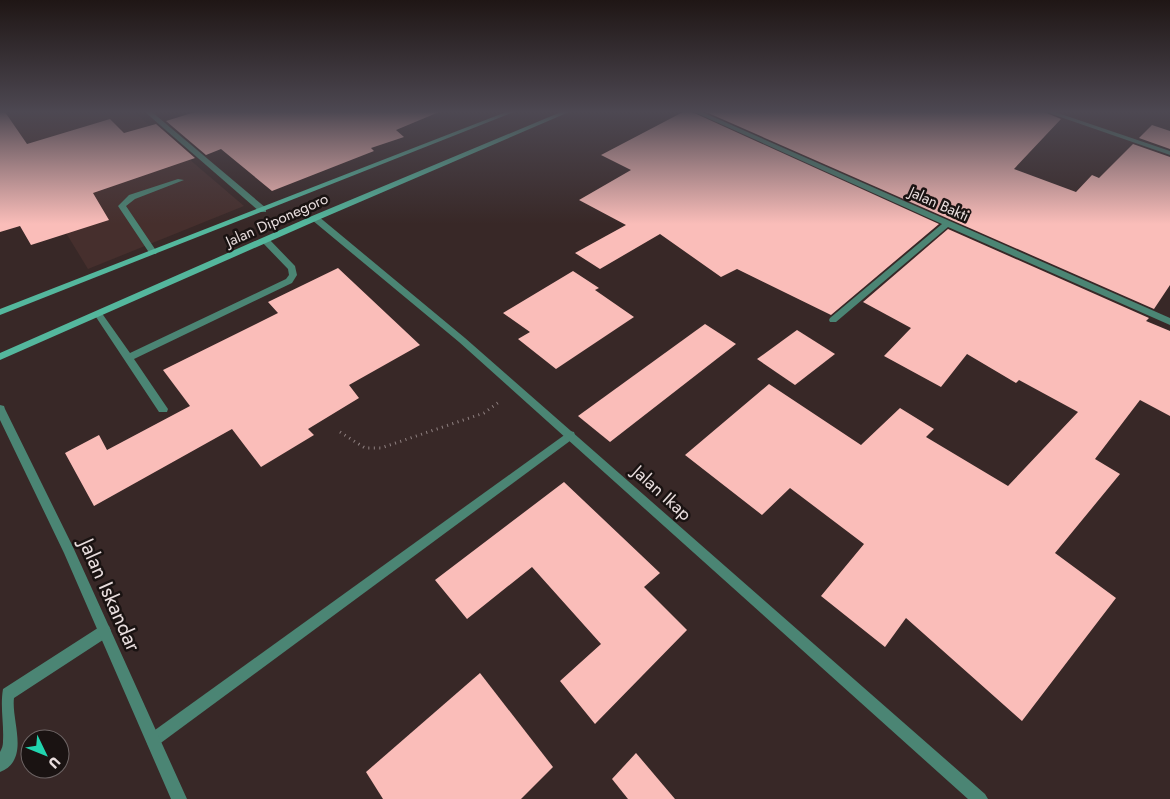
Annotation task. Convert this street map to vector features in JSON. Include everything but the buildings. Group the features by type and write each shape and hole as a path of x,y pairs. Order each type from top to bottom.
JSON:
{"main road":[{"name":"Jalan Diponegoro","path":"0,312 416,149"},
{"name":"Jalan Diponegoro","path":"0,358 315,218 478,149"}],"street":[{"path":"192,149 263,210"},
{"name":"Jalan Bakti","path":"781,149 1170,322"},
{"path":"153,252 122,206 132,197 180,180"},
{"name":"Jalan Ikap","path":"315,218 518,389 980,799"},
{"path":"832,320 948,224"},
{"path":"128,358 289,281 293,275 292,268 265,240"},
{"path":"98,314 163,409"},
{"name":"Jalan Iskandar","path":"0,409 69,551 179,799"},
{"path":"153,740 570,435"},
{"path":"0,766 7,758 10,747 0,711 2,702 8,694 104,631"}],"path":[{"path":"340,432 365,448 381,448 484,412 518,389"}],"shaded area":[{"path":"0,149 178,149 244,206 88,269 27,169 0,177"}]}
